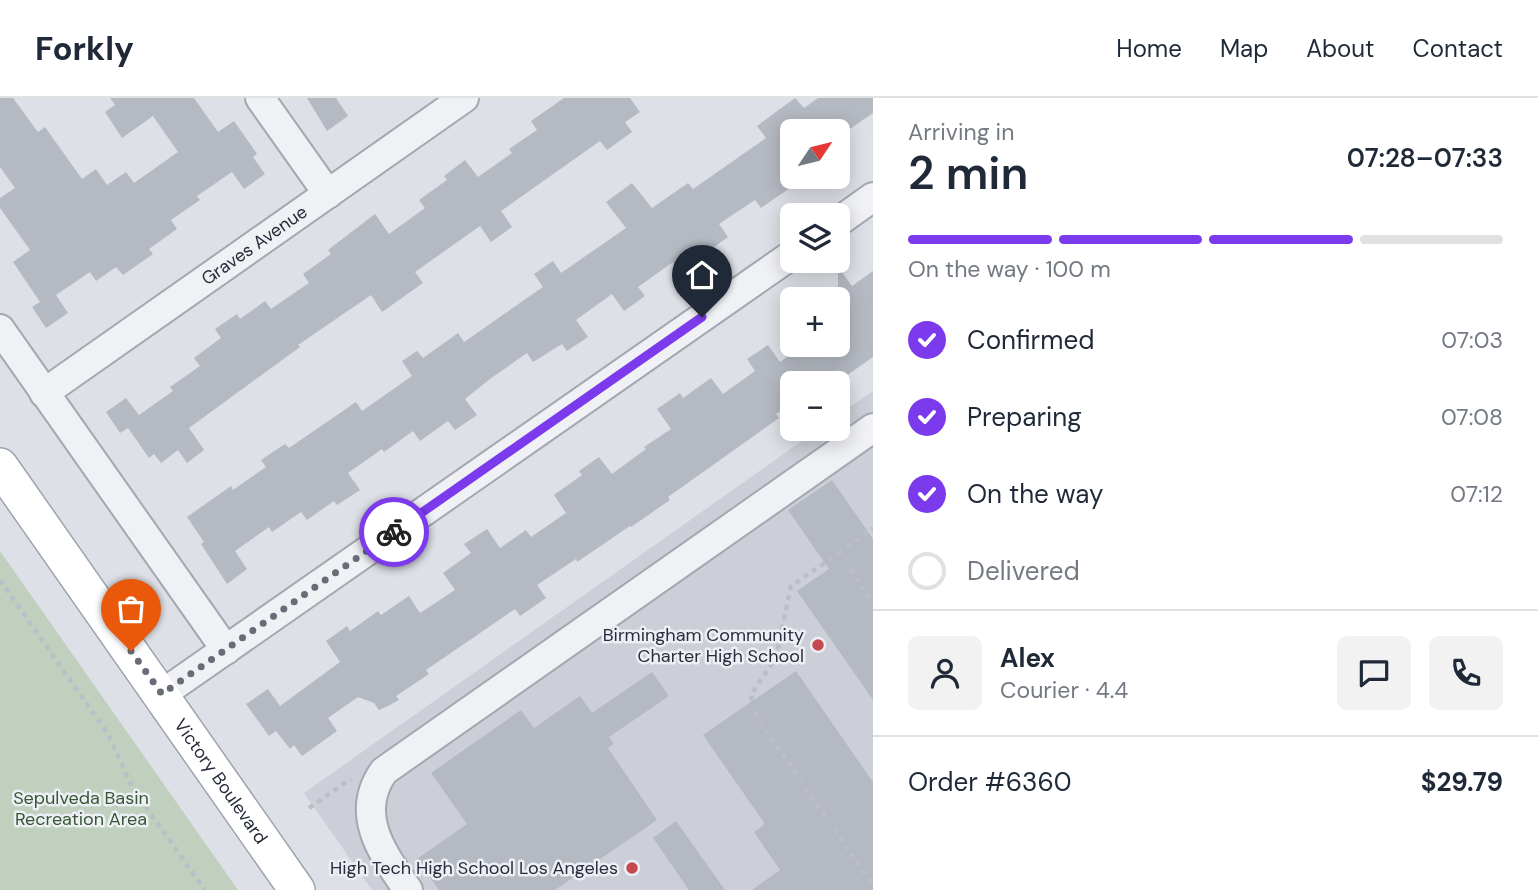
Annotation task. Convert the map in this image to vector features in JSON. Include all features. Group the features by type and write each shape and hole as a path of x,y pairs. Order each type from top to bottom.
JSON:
{"main road":[{"name":"Victory Boulevard","path":"0,466 297,890"}],"street":[{"path":"260,98 328,194"},
{"name":"Graves Avenue","path":"44,393 464,98"},
{"path":"850,213 873,197"},
{"path":"162,694 780,263"},
{"path":"0,329 226,650"},
{"path":"408,890 383,854 373,826 372,795 377,780 384,771 873,428"}],"path":[{"path":"752,701 751,694 776,658 792,586 873,528"},
{"path":"839,553 844,559"},
{"path":"850,569 873,602"},
{"path":"0,580 108,734 133,789 205,890"},
{"path":"756,712 828,820"},
{"path":"834,829 873,885"}],"shaded area":[{"path":"873,391 873,890 372,890 304,793 802,441 850,441 850,407"}],"green space":[{"name":"Sepulveda Basin Recreation Area","path":"0,551 238,890 0,890"}],"building":[{"path":"0,98 13,98 38,132 45,127 82,179 96,169 107,185 126,172 134,183 178,152 153,116 122,138 105,112 115,105 110,98 194,98 218,132 234,121 257,154 253,157 265,174 244,189 232,172 197,196 200,200 171,220 177,229 149,249 153,254 123,275 116,267 96,281 90,272 56,295 68,313 46,328 32,307 40,302 13,262 30,250 0,208 0,198 15,188 0,167"},
{"path":"307,98 336,98 348,116 327,131"},
{"path":"564,98 630,98 640,112 625,122 632,132 607,150 600,141 501,211 512,227 491,242 480,226 415,272 423,283 382,312 371,295 298,345 300,347 189,428 204,450 187,463 178,450 161,463 154,454 149,458 128,428 120,433 106,412 126,398 139,415 173,391 170,387 200,366 194,358 221,338 215,329 237,314 240,319 265,301 271,309 309,283 303,274 331,254 328,250 375,214 389,234 425,208 419,200 447,180 444,176 465,160 478,177 512,153 509,149 537,130 531,121"},
{"path":"795,98 804,108 818,98 873,98 873,113 850,129 850,119 780,119 780,189 789,189 761,208 755,200 719,224 728,237 680,272 673,262 638,287 645,296 624,311 612,294 576,320 588,337 567,351 562,344 533,362 527,353 490,379 465,399 477,415 455,430 448,421 420,441 413,431 348,473 360,490 337,505 334,501 307,520 301,512 272,532 269,527 235,551 247,569 227,584 187,517 231,486 233,490 266,467 261,460 285,444 289,448 356,402 362,411 412,376 402,361 417,351 423,358 458,333 464,342 543,287 534,274 553,261 561,273 626,228 606,202 632,183 652,208 688,183 693,189 766,138 757,126"},
{"path":"873,271 873,357 850,373 838,370 780,371 780,411 776,414 779,418 668,497 670,500 631,527 537,585 546,598 520,616 515,609 426,670 429,674 396,696 399,700 379,710 374,703 358,697 328,718 337,731 302,756 294,745 290,749 276,731 269,736 246,704 268,689 280,706 340,662 326,641 347,626 350,631 378,611 381,615 409,596 420,613 455,590 443,573 471,553 464,544 487,529 500,548 526,530 531,537 566,513 554,495 582,475 579,471 599,457 612,474 671,429 657,409 680,393 683,398 711,378 723,394 755,371 747,359 768,345 780,362 787,357 850,357 850,287 838,287 838,273 842,273 852,286"},
{"path":"832,480 873,539 873,700 797,591 829,569 788,510"},
{"path":"796,671 873,782 873,890 752,890 780,870 754,832 765,824 703,735"},
{"path":"652,672 669,696 609,737 614,744 608,748 657,820 555,890 439,890 417,859 467,824 431,773 521,710 534,728 580,696 592,713"},
{"path":"676,821 725,890 689,890 653,838"}],"way so far":[{"path":"131,651 162,694 394,532"}],"place":[{"name":"Birmingham Community Charter High School","path":"818,645"},
{"name":"High Tech High School Los Angeles","path":"632,868"}],"route":[{"path":"394,532 702,317"}]}
